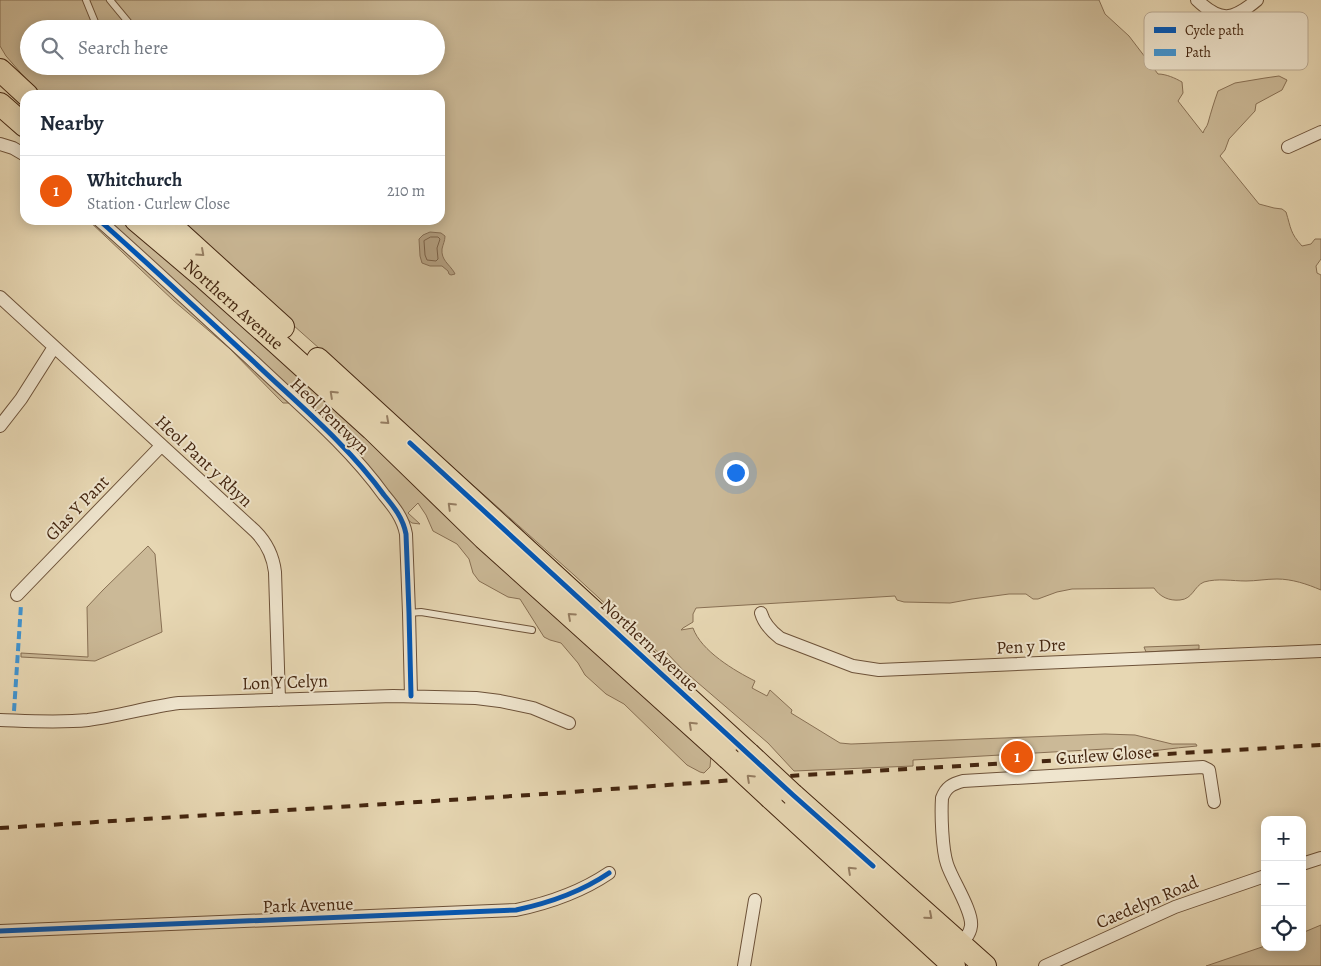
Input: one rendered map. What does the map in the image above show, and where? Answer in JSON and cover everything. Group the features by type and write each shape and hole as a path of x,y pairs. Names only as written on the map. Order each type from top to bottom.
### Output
{"highway":[{"path":"0,70 22,90"},
{"path":"0,104 20,122"},
{"path":"0,121 20,135"},
{"name":"Northern Avenue","path":"142,225 276,342 372,430 490,544 738,756"},
{"name":"Northern Avenue","path":"170,225 440,470 782,797 822,843 954,957 985,966"}],"street":[{"path":"1197,0 1210,12"},
{"path":"1241,12 1257,0"},
{"path":"1288,147 1321,132"},
{"path":"0,144 20,152"},
{"name":"Heol Pentwyn","path":"105,225 300,405 363,467 399,515 404,527 411,696"},
{"name":"Heol Pant y Rhyn","path":"0,298 255,531 268,546 275,572 279,700"},
{"path":"0,426 21,399 54,346"},
{"name":"Glas Y Pant","path":"17,595 161,446"},
{"name":"Pen y Dre","path":"761,613 772,633 780,638 853,666 879,670 1321,651"},
{"name":"Lon Y Celyn","path":"0,720 73,721 109,717 179,703 411,696 476,698 516,704 533,708 569,723"},
{"name":"Curlew Close","path":"954,957 969,933 971,922 969,913 944,855 942,798 944,791 949,786 962,781 1203,767 1210,770 1214,802"},
{"path":"1306,863 1321,858"},
{"name":"Park Avenue","path":"0,931 516,910 551,902 575,892 609,873"},
{"name":"Caedelyn Road","path":"1045,966 1175,907 1261,877"},
{"path":"744,966 755,900"}],"lane":[{"path":"86,0 93,20"},
{"path":"110,0 127,20"},
{"path":"409,613 421,612 532,630"}],"shaded area":[{"path":"0,0 1099,0 1105,14 1129,36 1144,56 1144,70 1155,70 1158,74 1170,76 1182,82 1183,93 1178,101 1203,133 1208,124 1218,91 1235,83 1265,78 1279,76 1287,80 1282,90 1256,104 1255,111 1229,139 1225,150 1220,156 1259,204 1282,209 1286,212 1293,234 1302,246 1311,244 1315,239 1321,239 1321,259 1316,266 1317,273 1321,275 1321,590 1299,582 1283,579 1220,580 1204,582 1191,595 1180,600 1165,598 1154,588 1072,589 1038,599 1033,599 1026,594 1009,594 950,603 904,602 897,600 895,596 696,608 693,614 693,622 681,630 693,628 703,645 719,659 755,681 752,688 767,696 770,690 792,710 791,713 840,743 1105,734 1135,735 1172,744 1196,744 1197,746 1124,754 1123,748 913,760 913,766 794,771 768,743 683,670 665,651 661,655 574,575 181,225 445,225 445,90 36,90 23,75 445,75 445,20 20,20 20,72 0,46"},
{"path":"93,225 131,225 171,257 711,756 710,767 704,773 687,765 624,704 606,694 585,675 578,663 561,643 544,637 520,599 508,597 479,581 473,573 469,559 457,544 433,531 418,503 408,513 420,524 412,523 408,520 341,433 333,434 289,403 283,403 229,348 174,301"},
{"path":"148,546 155,554 162,632 95,661 21,657 21,653 88,657 87,607"},
{"path":"1199,645 1199,649 1146,652 1144,647"},
{"path":"1321,925 1321,966 1206,966 1261,947 1261,951 1306,951 1306,931"}],"water":[{"path":"430,232 441,233 445,236 442,253 455,274 449,274 442,266 430,266 422,263 419,239"}],"railway":[{"path":"0,828 530,795 804,775 1321,745"}],"marked path":[{"path":"14,711 21,605"}],"cycle path":[{"path":"104,225 339,442 398,513 406,534 411,696"},
{"path":"410,443 793,795 873,866"},
{"path":"0,931 516,910 564,896 587,886 609,873"}],"place":[{"name":"Whitchurch","path":"1017,757"}]}
